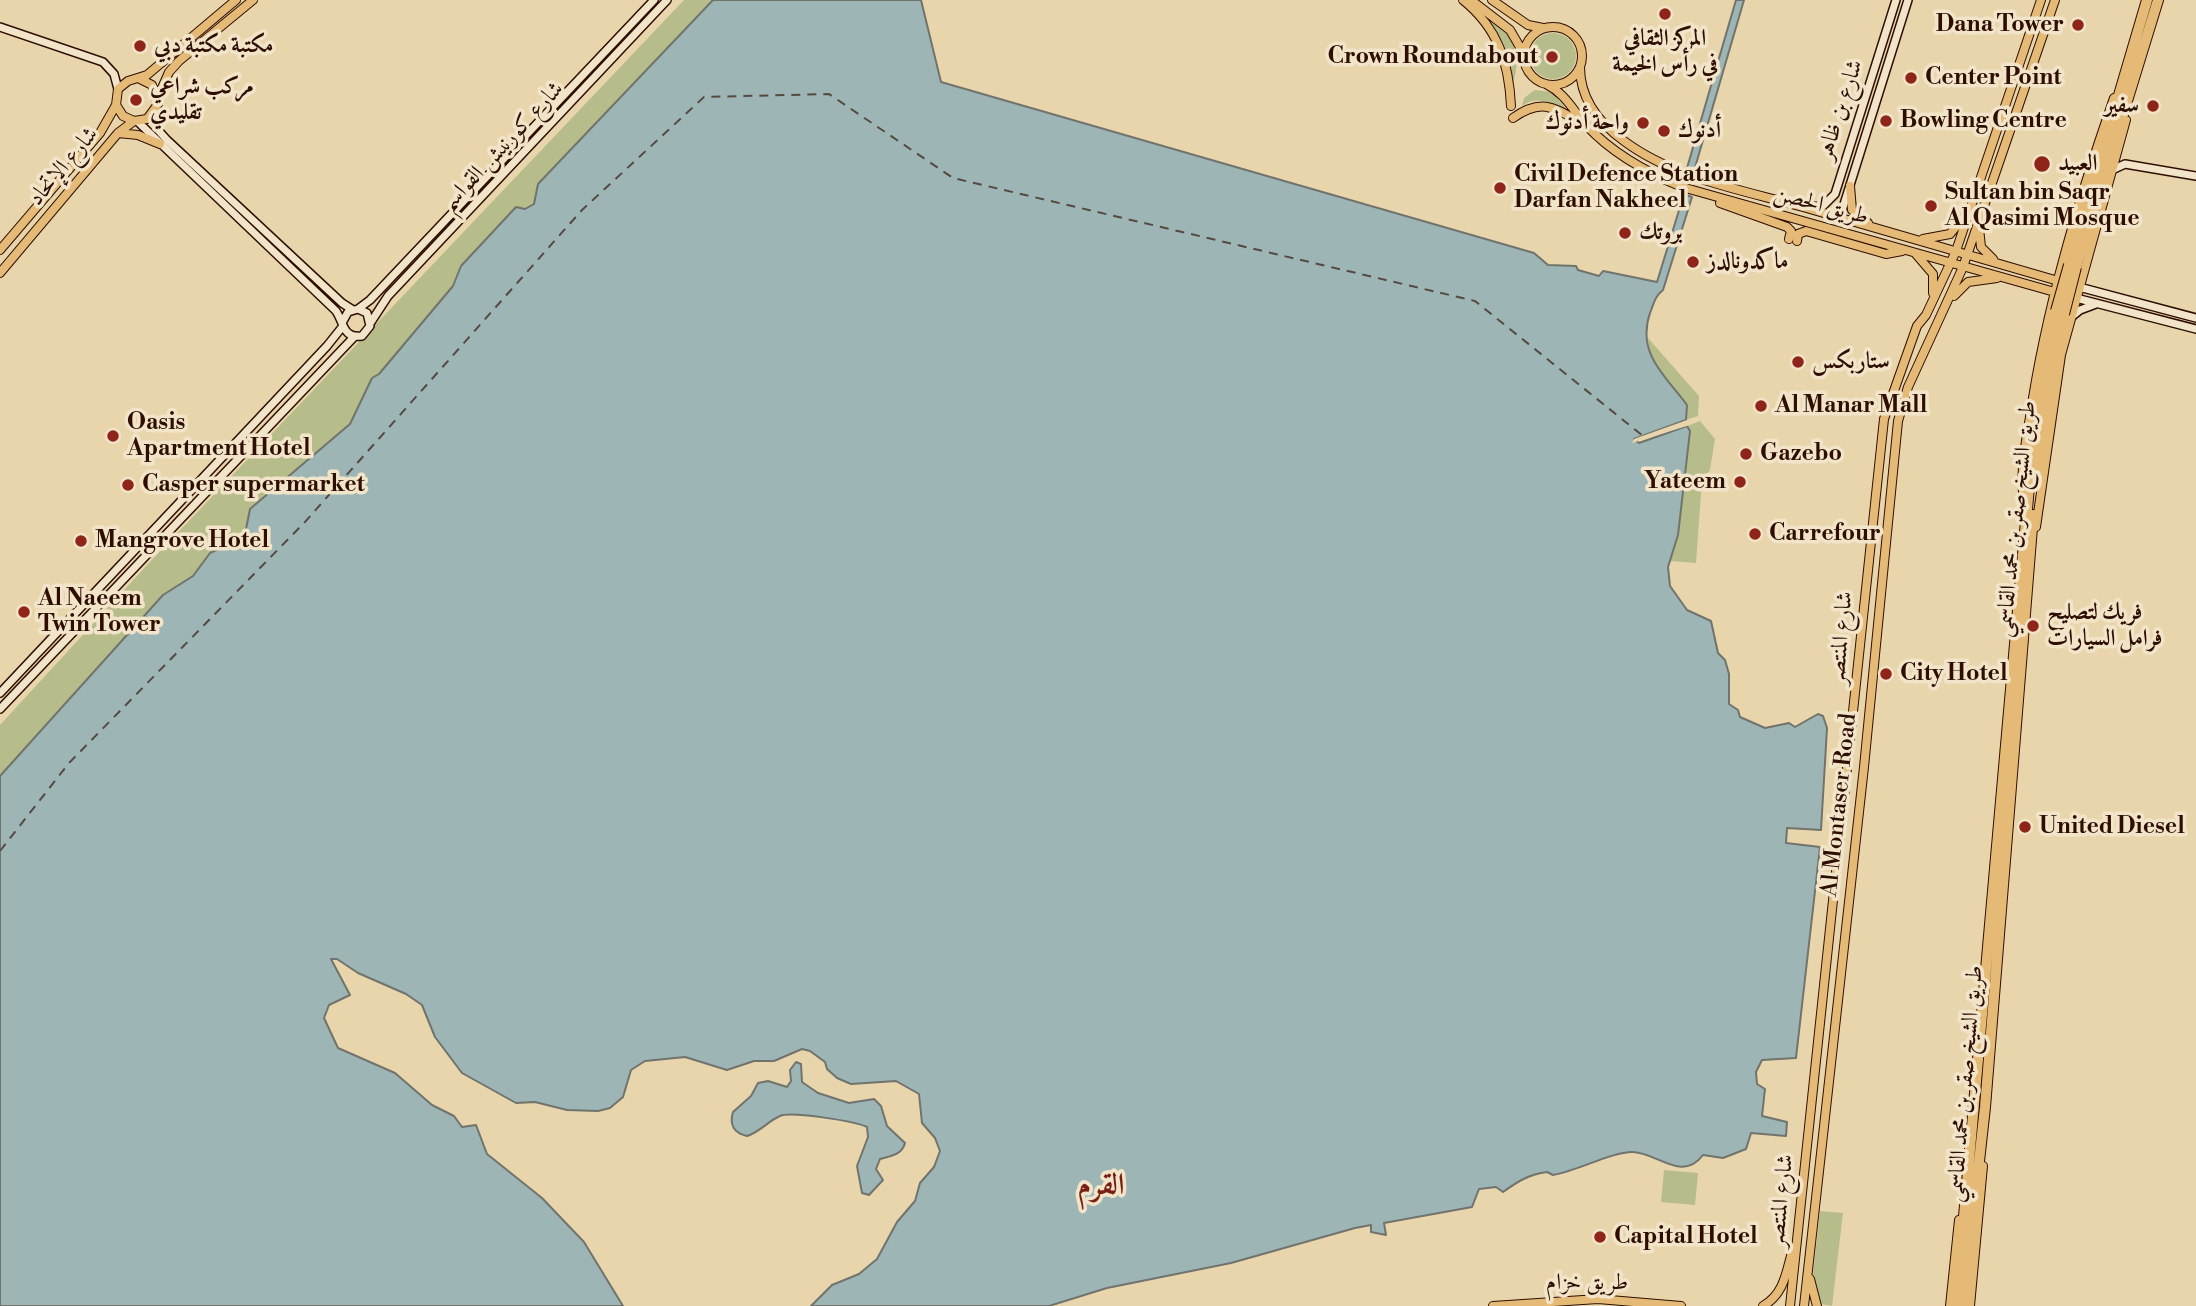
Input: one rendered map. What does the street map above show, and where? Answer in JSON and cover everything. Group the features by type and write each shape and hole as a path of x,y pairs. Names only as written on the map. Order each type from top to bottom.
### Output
{"highway":[{"name":"طريق الشيخ صقر بن محمد القاسمي","path":"1963,1306 2027,513 2041,386 2123,78 2147,0"},
{"name":"طريق الشيخ صقر بن محمد القاسمي","path":"2073,266 2158,0"},
{"name":"طريق الشيخ صقر بن محمد القاسمي","path":"1956,1306 1980,1105 2042,433 2060,314"}],"main road":[{"path":"118,89 128,81 140,79 236,0"},
{"path":"1,710 354,337 366,333 371,322 366,313 342,303 158,130 158,97 169,72 253,0"},
{"name":"شارع كورنيش القواسم","path":"355,309 370,300 654,0"},
{"name":"شارع كورنيش القواسم","path":"371,322 396,288 667,0"},
{"path":"1463,0 1486,21 1503,52 1511,106"},
{"path":"1471,0 1510,30 1524,55 1530,74 1546,84 1569,81 1580,67 1582,58 1577,40 1562,28 1528,25 1492,0"},
{"name":"شارع بن ظاهر","path":"1801,206 1822,207 1835,194 1896,0"},
{"name":"شارع بن ظاهر","path":"1839,217 1908,0"},
{"name":"شارع المنتصر","path":"1790,1306 1884,419 1917,326 1926,315 1956,251 2041,0"},
{"name":"Al Montaser Road","path":"1809,1265 1864,767 1894,447 1908,387 1963,267 2055,0"},
{"path":"0,27 103,62 114,74 118,89 116,105 122,116 135,121 336,311 354,337"},
{"path":"1524,55 1531,38 1546,28"},
{"name":"طريق الحصن","path":"1580,67 1587,103 1623,141 1687,173 2079,287"},
{"path":"1873,76 1869,100 1873,102 1878,97"},
{"path":"140,79 152,85 158,97"},
{"path":"2060,314 2055,292 2058,281 2073,266 2112,170 2134,82"},
{"name":"طريق الحصن","path":"1546,84 1562,93 1586,126 1643,169 1709,195 2076,298"},
{"name":"شارع الإتحاد","path":"0,250 80,151 100,133 116,105"},
{"path":"1513,118 1539,105 1549,106 1586,126"},
{"path":"135,121 147,118 156,110"},
{"name":"شارع الإتحاد","path":"0,273 118,133 135,121"},
{"path":"118,133 138,135 160,144"},
{"path":"2117,155 2124,164"},
{"path":"2112,170 2124,164 2196,176"},
{"path":"1850,187 1852,210 1880,229"},
{"path":"1709,195 1731,208 1789,228 1793,240 1806,231 1886,254 1910,251 1927,264 1934,277 1934,290 1926,315"},
{"path":"1759,209 1778,210 1832,224 1839,217"},
{"path":"1910,238 1944,236 1956,228 1970,209"},
{"path":"1979,221 1981,247 1998,263"},
{"path":"2042,276 2073,266"},
{"path":"2060,314 2076,298 2079,287 2073,266"},
{"path":"2073,266 2100,292"},
{"path":"1940,320 1957,290 1968,282 2003,277"},
{"path":"2034,286 2060,314"},
{"path":"2079,287 2196,318"},
{"path":"2076,298 2196,329"},
{"path":"2060,314 2099,304"},
{"path":"0,693 327,346 355,309"},
{"path":"1884,419 1891,421 1893,425 1894,447"},
{"path":"1950,1306 1968,1138 1980,1105"},
{"path":"1970,1306 1981,1200 1980,1105"},
{"path":"1763,1306 1776,1296 1784,1283 1799,1226"},
{"path":"1809,1265 1812,1295 1817,1306"},
{"name":"شارع المنتصر","path":"1804,1306 1809,1265"},
{"name":"طريق خزام","path":"1493,1306 1601,1303 1681,1306"}],"green space":[{"path":"684,0 713,0 538,184 534,204 525,209 516,207 461,266 453,286 379,374 372,378 350,424 281,485 271,489 248,520 246,529 233,542 210,553 193,576 163,595 0,776 0,725 148,564"},
{"path":"1481,11 1507,33 1516,50 1513,84 1504,45"},
{"path":"1553,33 1569,40 1576,56 1569,72 1553,79 1537,72 1530,56 1537,40"},
{"path":"1535,90 1552,92 1567,110 1539,101 1522,106 1524,98"},
{"path":"1648,338 1699,396 1698,416 1686,420 1687,405 1657,367 1649,349"},
{"path":"1700,421 1715,439 1710,470 1702,480 1696,563 1670,561 1678,535 1690,431 1687,426"},
{"path":"1664,1170 1698,1173 1695,1205 1661,1202"},
{"path":"1820,1211 1843,1213 1832,1306 1821,1304 1814,1295 1812,1284"}],"water":[{"path":"713,0 921,0 941,82 1534,253 1548,265 1576,266 1578,270 1599,276 1603,271 1657,282 1684,194 1692,197 1663,290 1655,300 1647,328 1647,341 1655,363 1687,405 1686,420 1634,439 1639,443 1687,426 1690,431 1678,535 1668,567 1670,586 1687,610 1711,621 1718,653 1725,660 1729,674 1729,704 1738,710 1740,717 1765,728 1789,723 1795,727 1818,714 1823,716 1827,728 1821,830 1787,828 1786,843 1820,847 1796,1058 1762,1060 1756,1072 1757,1084 1765,1089 1762,1116 1787,1122 1786,1136 1751,1133 1746,1149 1723,1158 1703,1155 1687,1166 1669,1164 1641,1153 1624,1153 1562,1173 1534,1175 1503,1192 1496,1187 1479,1189 1472,1207 1384,1223 1386,1235 1371,1232 1371,1225 1355,1228 1231,1263 1107,1288 1049,1306 811,1306 832,1285 859,1274 877,1259 897,1222 915,1201 920,1183 934,1167 940,1151 935,1138 922,1123 919,1094 896,1081 851,1084 837,1078 827,1069 825,1062 810,1051 802,1049 774,1061 754,1061 727,1070 685,1057 645,1061 631,1070 623,1097 610,1108 598,1111 567,1110 535,1102 516,1103 462,1073 435,1037 422,1005 406,994 358,973 337,959 331,959 350,995 329,1005 324,1018 338,1048 395,1073 432,1105 454,1116 462,1127 476,1125 487,1154 542,1198 584,1242 623,1306 0,1306 0,776 163,595 193,576 210,553 233,542 246,529 250,509 350,424 372,378 379,374 453,286 461,266 516,207 525,209 534,204 538,184"},
{"path":"1736,0 1744,0 1694,171 1687,168"},
{"path":"796,1062 801,1064 802,1082 818,1093 849,1103 874,1099 881,1106 887,1126 905,1143 898,1153 880,1159 876,1169 883,1180 869,1195 862,1193 857,1166 868,1137 867,1127 823,1117 786,1115 747,1136 734,1128 733,1112 751,1096 758,1083 768,1081 787,1087 791,1081 790,1070"}],"pier":[{"path":"1690,419 1690,425 1632,443 1634,439"}],"ferry route":[{"path":"0,851 69,763 304,523 582,210 704,97 829,94 953,178 1475,301 1643,436"}],"place":[{"name":"المركز الثقافي في رأس الخيمة","path":"1665,14"},
{"name":"Dana Tower","path":"2078,25"},
{"name":"مكتبة مكتبة دبي","path":"140,46"},
{"name":"Crown Roundabout","path":"1552,57"},
{"name":"Center Point","path":"1911,78"},
{"name":"مركب شراعي تقليدي","path":"136,100"},
{"name":"سفير","path":"2153,106"},
{"name":"Bowling Centre","path":"1886,121"},
{"name":"واحة أدنوك","path":"1643,123"},
{"name":"أدنوك","path":"1664,131"},
{"name":"العبيد","path":"2042,164"},
{"name":"Civil Defence Station Darfan Nakheel","path":"1500,188"},
{"name":"Sultan bin Saqr Al Qasimi Mosque","path":"1931,206"},
{"name":"بروتك","path":"1625,233"},
{"name":"ماكدونالدز","path":"1693,262"},
{"name":"ستاربكس","path":"1798,362"},
{"name":"Al Manar Mall","path":"1761,406"},
{"name":"Oasis Apartment Hotel","path":"113,436"},
{"name":"Gazebo","path":"1746,454"},
{"name":"Yateem","path":"1740,482"},
{"name":"Casper supermarket","path":"128,485"},
{"name":"Carrefour","path":"1755,534"},
{"name":"Mangrove Hotel","path":"81,541"},
{"name":"Al Naeem Twin Tower","path":"24,612"},
{"name":"فريك لتصليح فرامل السيارات","path":"2033,626"},
{"name":"City Hotel","path":"1886,674"},
{"name":"United Diesel","path":"2025,827"},
{"name":"Capital Hotel","path":"1600,1237"}],"district":[{"name":"القرم","path":"1101,1187"}]}
